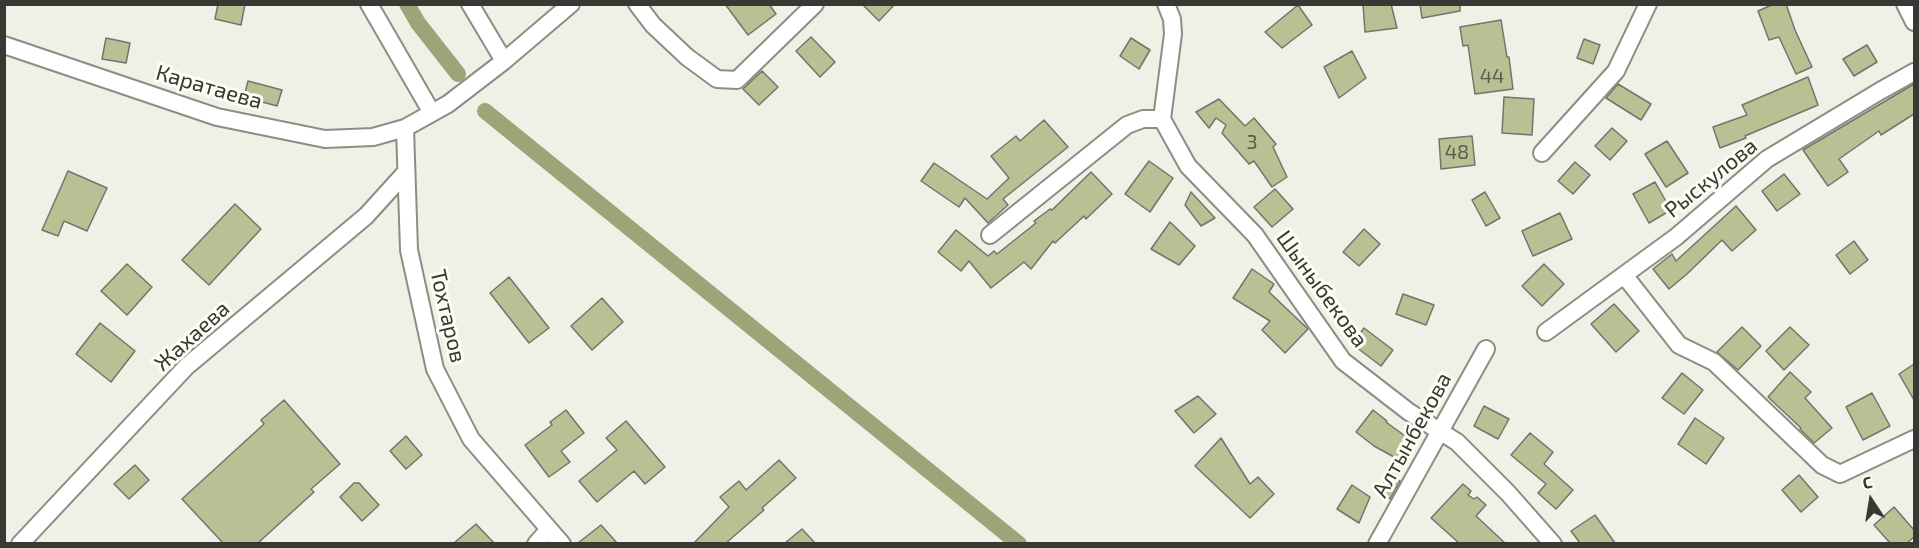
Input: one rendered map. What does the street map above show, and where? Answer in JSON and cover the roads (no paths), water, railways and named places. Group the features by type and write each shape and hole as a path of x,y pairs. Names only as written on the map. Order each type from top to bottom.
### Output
{"street":[{"path":"369,4 432,113"},
{"path":"470,4 501,63"},
{"path":"405,128 448,104 571,4"},
{"path":"637,4 653,25 687,57 717,79 737,80 815,4"},
{"path":"990,235 1127,125 1143,118 1162,119 1173,34 1172,20 1166,4"},
{"path":"1542,153 1616,71 1648,4"},
{"path":"1905,4 1914,22"},
{"name":"Каратаева","path":"4,45 228,120 325,139 373,137 405,128"},
{"name":"Рыскулова","path":"1546,332 1676,237 1767,159 1914,72"},
{"name":"Шыныбекова","path":"1162,119 1188,166 1255,235 1343,361 1410,412 1457,442 1500,484 1553,543"},
{"name":"Тохтаров","path":"405,128 405,173 410,250 435,369 471,439 562,543"},
{"name":"Жахаева","path":"20,543 187,366 366,216 405,173"},
{"path":"1624,275 1679,345 1714,362 1822,465 1840,474 1914,439"},
{"name":"Алтынбекова","path":"1377,543 1486,349"},
{"path":"536,543 549,529"}],"waterway":[{"path":"407,4 418,23 458,74"},
{"path":"485,111 1019,544"}]}
